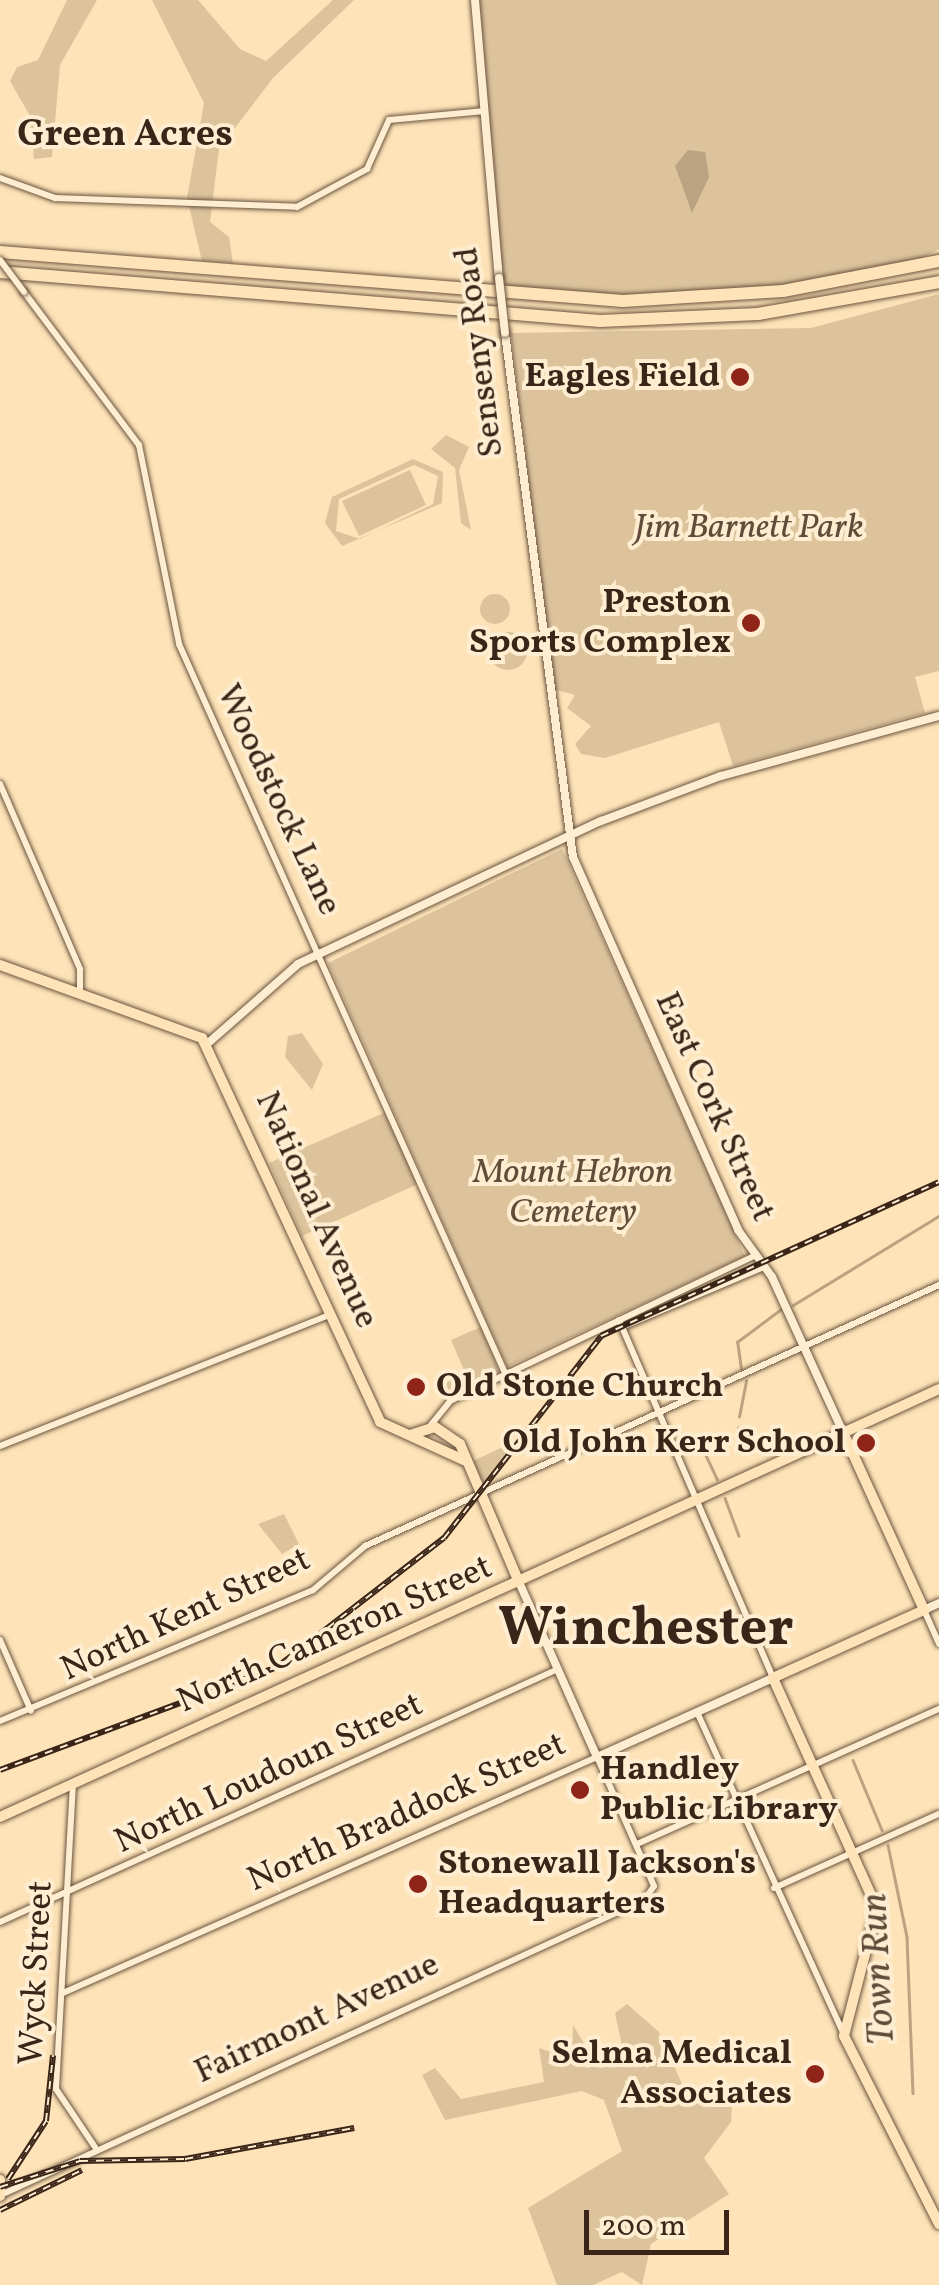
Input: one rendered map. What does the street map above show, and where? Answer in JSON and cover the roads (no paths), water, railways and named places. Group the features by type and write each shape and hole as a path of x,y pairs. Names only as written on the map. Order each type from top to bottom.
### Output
{"highway":[{"path":"0,252 616,301 783,292 939,261"},
{"path":"0,272 600,321 758,314 939,282"}],"main road":[{"name":"Senseny Road","path":"475,0 499,278 549,697"},
{"name":"East Cork Street","path":"549,697 568,837 754,1256 766,1267 924,1610"},
{"path":"207,1044 264,988 320,953 568,837 695,784 939,716"},
{"path":"0,965 79,992"},
{"name":"National Avenue","path":"79,992 190,1029 207,1044 380,1422 408,1436 433,1432"},
{"name":"North Cameron Street","path":"0,1818 939,1389"},
{"path":"433,1432 438,1445 466,1461"},
{"path":"433,1432 466,1461 597,1757"},
{"path":"939,1604 773,1678 878,1913 855,2008 844,2036 939,2224"},
{"name":"North Braddock Street","path":"597,1757 773,1678"},
{"path":"855,2008 860,2066"},
{"path":"0,2180 3,2195"}],"street":[{"path":"0,178 56,198 297,208 368,169 388,120 484,110"},
{"name":"Woodstock Lane","path":"0,260 139,445 176,638 506,1375"},
{"path":"0,784 80,968 79,992"},
{"path":"620,1324 754,1256"},
{"path":"433,1432 438,1413 506,1375 620,1324 766,1267"},
{"name":"North Kent Street","path":"0,1721 313,1590 365,1546 939,1285"},
{"path":"0,1446 332,1314"},
{"path":"620,1324 692,1501 773,1678"},
{"path":"924,1610 939,1644"},
{"path":"0,1640 31,1711"},
{"name":"North Loudoun Street","path":"0,1922 558,1669"},
{"path":"597,1757 636,1844 939,1708"},
{"path":"696,1712 844,2036"},
{"name":"North Braddock Street","path":"62,1993 597,1757"},
{"name":"Wyck Street","path":"74,1784 56,2089 97,2150"},
{"path":"774,1888 939,1814"},
{"name":"Fairmont Avenue","path":"3,2195 654,1890 636,1844"}],"waterway":[{"name":"Town Run","path":"793,1305 939,1216"},
{"name":"Town Run","path":"741,1369 737,1342 780,1310"},
{"name":"Town Run","path":"739,1417 746,1381"},
{"name":"Town Run","path":"705,1453 717,1479"},
{"name":"Town Run","path":"725,1498 739,1536"},
{"name":"Town Run","path":"853,1760 882,1830"},
{"name":"Town Run","path":"888,1845 907,1937 913,2093"}],"railway":[{"path":"0,1770 277,1667 444,1538 601,1336 939,1182"},
{"path":"8,2179 46,2121 53,2055"},
{"path":"0,2187 80,2161 185,2159 354,2128"},
{"path":"0,2210 82,2170"}],"place":[{"name":"Eagles Field","path":"740,377"},
{"name":"Preston Sports Complex","path":"751,623"},
{"name":"Old Stone Church","path":"416,1387"},
{"name":"Old John Kerr School","path":"866,1443"},
{"name":"Handley Public Library","path":"580,1790"},
{"name":"Stonewall Jackson's Headquarters","path":"418,1884"},
{"name":"Selma Medical Associates","path":"815,2074"}],"district":[{"name":"Green Acres","path":"125,136"},
{"name":"Winchester","path":"646,1631"}],"park label":[{"name":"Jim Barnett Park","path":"749,528"},
{"name":"Mount Hebron Cemetery","path":"573,1193"}]}
